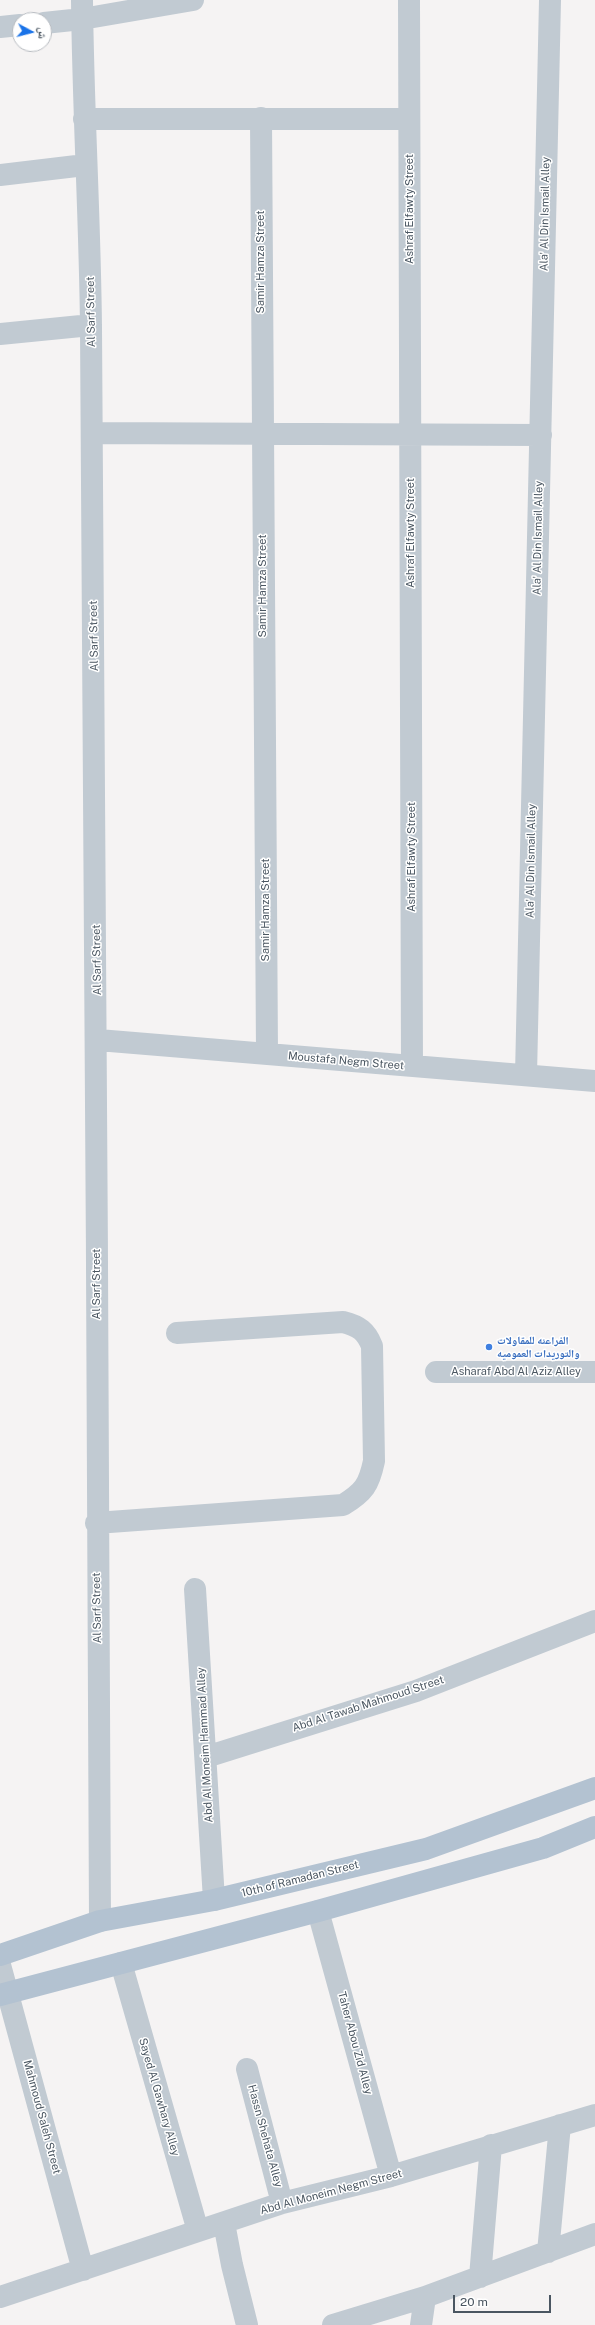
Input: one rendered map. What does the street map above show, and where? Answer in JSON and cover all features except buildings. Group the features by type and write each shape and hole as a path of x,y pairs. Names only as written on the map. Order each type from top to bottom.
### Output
{"main road":[{"name":"10th of Ramadan Street","path":"0,1955 100,1921 214,1900 426,1849 595,1788"},
{"path":"4,1994 318,1911 543,1848 595,1827"}],"street":[{"path":"52,20 82,10 193,0"},
{"name":"Ashraf Elfawty Street","path":"409,0 412,1066"},
{"name":"Ala' Al Din Ismail Alley","path":"526,1075 550,0"},
{"name":"Al Sarf Street","path":"82,10 85,165 92,325 98,1040 96,1523 100,1921"},
{"path":"0,26 12,25"},
{"name":"Samir Hamza Street","path":"261,118 267,1054"},
{"path":"84,119 409,119"},
{"path":"0,175 85,165"},
{"path":"0,334 92,325"},
{"path":"92,433 410,436 541,435"},
{"name":"Moustafa Negm Street","path":"98,1040 595,1081"},
{"path":"96,1523 343,1505 359,1495 370,1480 374,1461 372,1346 368,1334 358,1325 343,1322 177,1333"},
{"name":"Asharaf Abd Al Aziz Alley","path":"436,1372 595,1372"},
{"name":"Abd Al Moneim Hammad Alley","path":"196,1589 214,1900"},
{"name":"Abd Al Tawab Mahmoud Street","path":"206,1757 416,1691 595,1620"},
{"name":"Taher Abou Zid Alley","path":"318,1911 391,2176"},
{"name":"Sayed Al Gawhary Alley","path":"121,1963 198,2232"},
{"name":"Mahmoud Saleh Street","path":"0,1965 4,1994 83,2270"},
{"name":"Hassn Shehata Alley","path":"247,2069 282,2203"},
{"name":"Abd Al Moneim Negm Street","path":"0,2297 282,2203 391,2176 595,2115"},
{"path":"548,2252 560,2125"},
{"path":"480,2277 491,2145"},
{"path":"224,2223 232,2265 248,2325"},
{"path":"336,2325 425,2297 595,2234"},
{"path":"421,2325 425,2297"}],"place":[{"name":"الفراعنه للمقاولات والتوريدات العموميه","path":"489,1347"}]}
